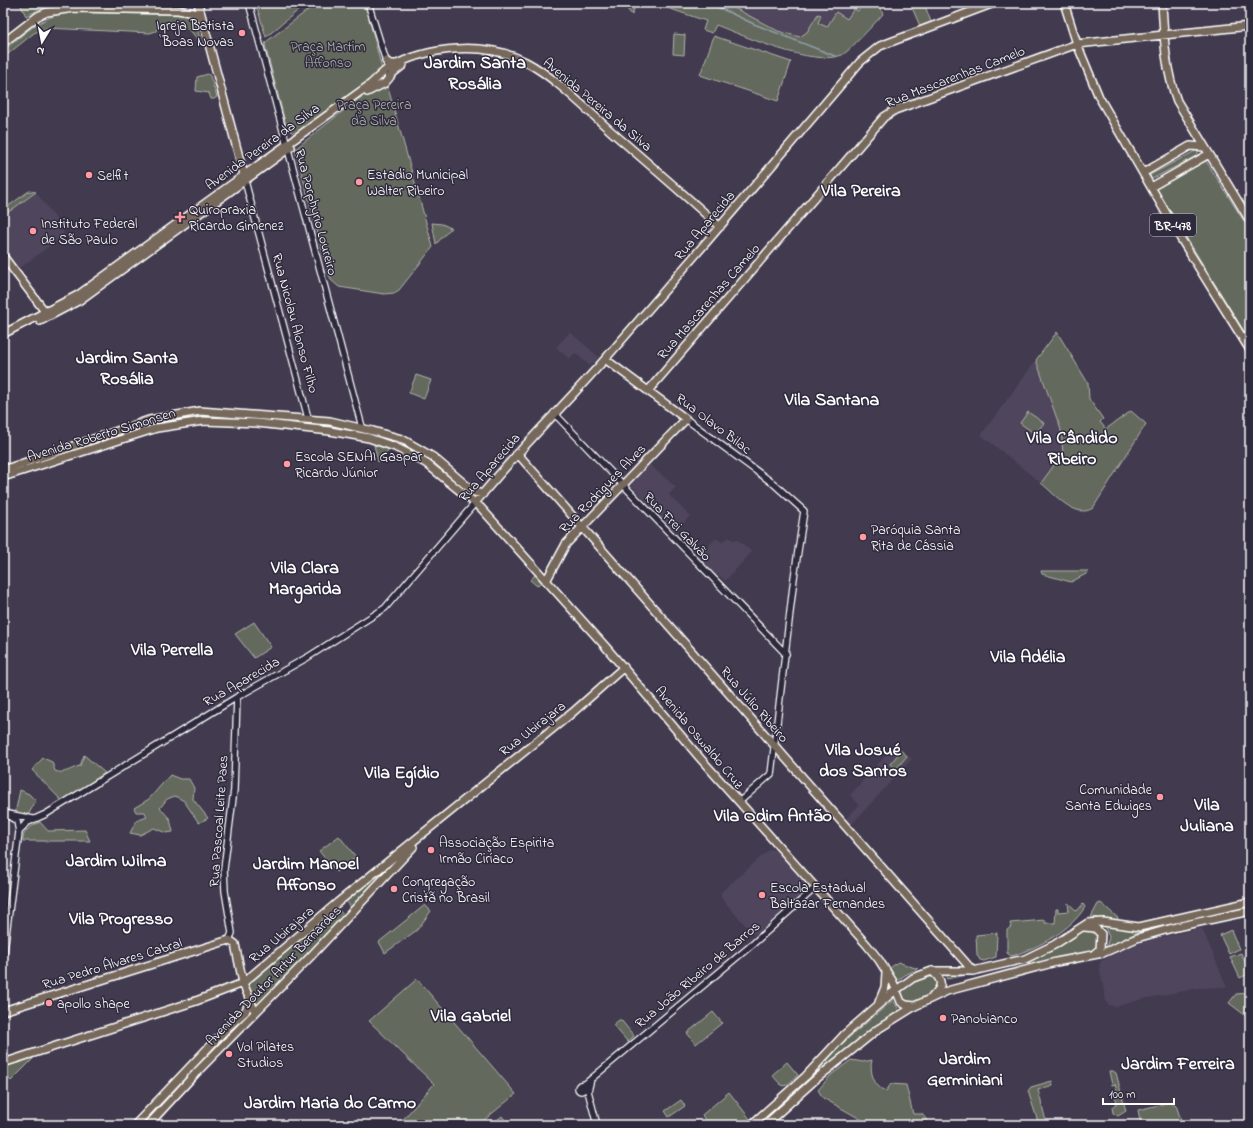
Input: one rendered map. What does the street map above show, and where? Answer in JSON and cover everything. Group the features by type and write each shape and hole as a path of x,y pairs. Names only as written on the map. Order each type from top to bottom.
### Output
{"main road":[{"name":"Rua Nicolau Alonso Filho","path":"198,3 214,70 244,178"},
{"name":"Rua Aparecida","path":"475,503 517,453 605,359 720,227 860,62 880,46 994,3"},
{"name":"BR-478","path":"1064,3 1077,44 1099,97 1151,187 1250,350"},
{"path":"1162,3 1169,77 1177,101 1250,221"},
{"path":"3,43 38,16 55,10 74,8 178,10 194,13 202,19"},
{"name":"Rua Mascarenhas Camelo","path":"648,391 884,117 895,110 1077,44 1250,26"},
{"name":"Avenida Pereira da Silva","path":"244,178 252,169 287,147 368,86 387,65 398,64 453,48 471,48 507,53 527,62 569,94 720,227"},
{"name":"Avenida Pereira da Silva","path":"3,339 50,314 78,295 356,98 389,79 392,73 415,58"},
{"path":"1143,173 1190,146 1204,147"},
{"path":"1193,146 1200,149 1202,152 1199,160"},
{"path":"1151,187 1209,154"},
{"path":"241,165 252,169"},
{"path":"3,256 50,314"},
{"name":"Avenida Pereira da Silva","path":"3,334 50,314"},
{"name":"Rua Olavo Bilac","path":"605,359 686,419"},
{"name":"Avenida Roberto Simonsen","path":"3,470 149,420 200,412 308,418 348,423 362,427 402,439 446,467 474,492 483,494"},
{"name":"Rua Rodrigues Alves","path":"546,581 566,544 686,419"},
{"name":"Avenida Roberto Simonsen","path":"3,477 157,428 203,421 257,423 330,431 360,436 395,447 427,464 475,503"},
{"name":"Rua Júlio Ribeiro","path":"517,453 973,971"},
{"path":"3,477 15,470 18,464"},
{"name":"Avenida Oswaldo Cruz","path":"475,503 624,667 738,802 867,945 886,972 901,1002 906,1005 915,1006"},
{"name":"Rua Ubirajara","path":"3,1062 196,1001 243,983 432,826 572,714 624,667"},
{"name":"Avenida Doutor Artur Bernardes","path":"148,1125 255,1012 310,957 432,826"},
{"path":"751,1125 806,1076 845,1034 896,990 913,978 932,971 973,971 1025,960 1037,955 1088,923 1103,922 1139,927 1250,902"},
{"path":"765,1125 816,1079 878,1029 915,1006 947,991 972,983 1056,962 1090,956 1114,949 1137,938 1176,927 1250,911"},
{"path":"1071,933 1087,926 1095,928 1100,932 1102,938 1100,949 1090,956"},
{"name":"Rua Pascoal Leite Paes","path":"229,940 234,944 243,983 255,1012"},
{"name":"Rua Pedro Álvares Cabral","path":"3,1011 229,940"},
{"path":"930,999 938,991 942,982 940,978 932,971"},
{"path":"876,1007 885,987 886,972"},
{"name":"Avenida Doutor Artur Bernardes","path":"135,1125 245,1012 250,1001"}],"street":[{"name":"Rua Porphyrio Loureiro","path":"249,3 362,427"},
{"path":"368,3 387,65 389,79"},
{"name":"Rua Nicolau Alonso Filho","path":"244,178 308,418"},
{"name":"Rua Frei Galvão","path":"554,413 786,654"},
{"name":"Rua Olavo Bilac","path":"686,419 774,484 804,511 794,578 786,654"},
{"name":"Rua Aparecida","path":"19,832 26,823 46,814 237,697 308,657 385,608 475,503"},
{"path":"738,802 771,774 786,654"},
{"name":"Rua Pascoal Leite Paes","path":"229,940 232,934 224,890 224,869 234,790 237,697"},
{"path":"5,814 35,819"},
{"path":"3,959 19,832 17,821 5,814"},
{"name":"Rua João Ribeiro de Barros","path":"590,1101 580,1088 748,948 816,887"},
{"name":"Rua João Ribeiro de Barros","path":"592,1077 588,1085 590,1101 597,1125"}],"shaded area":[{"path":"702,3 879,3 868,30 847,54 804,50"},
{"name":"Instituto Federal de São Paulo","path":"36,192 62,227 64,235 23,266 19,267 3,248 3,216"},
{"path":"570,332 599,357 590,366 575,353 569,359 556,347"},
{"path":"1036,360 1061,430 1063,453 1041,483 981,435"},
{"path":"649,464 676,487 669,495 690,516 675,532 631,485 631,483"},
{"path":"729,537 733,540 737,539 752,552 725,581 718,574 715,576 698,557 716,538 722,542"},
{"path":"896,744 912,759 850,826 845,820 859,805 850,795"},
{"name":"Escola Estadual Baltazar Fernandes","path":"770,849 776,850 808,887 808,890 758,934 753,934 721,898 721,892"},
{"path":"1202,928 1227,987 1199,988 1143,999 1115,1007 1106,1002 1099,965 1101,961 1127,947 1147,940"}],"green space":[{"path":"47,3 48,5 26,16 20,4"},
{"path":"307,3 266,37 256,4"},
{"name":"Praça Martim Affonso","path":"317,3 365,3 382,69 379,75 295,134 287,129 265,45 266,42"},
{"path":"622,3 636,3 632,15"},
{"path":"653,3 725,3 778,31 800,37 807,32 818,14 821,15 818,23 827,27 836,12 847,19 854,9 858,11 863,3 877,3 883,14 842,55 829,58 797,54 779,49 716,25 712,33 703,30 706,21"},
{"path":"910,3 924,3 931,22 920,26"},
{"path":"68,12 186,15 195,19 200,39 198,40 189,29 158,26 156,31 150,33 46,28 34,33 3,58 3,51 33,27 58,14"},
{"path":"674,34 685,35 684,55 673,54"},
{"path":"714,36 791,62 778,101 700,75"},
{"path":"208,74 217,97 214,99 211,99 209,93 196,91 197,77"},
{"name":"Estadio Municipal Walter Ribeiro","path":"382,85 388,88 433,247 399,290 394,293 384,294 339,287 332,281 329,275 295,149 357,100"},
{"path":"1197,150 1198,154 1196,156 1150,180 1150,175"},
{"path":"1206,161 1250,231 1250,341 1156,188"},
{"path":"29,191 36,192 3,216 3,210"},
{"path":"432,223 442,224 451,228 436,244"},
{"path":"1057,332 1088,383 1089,399 1103,419 1100,422 1106,429 1131,411 1146,424 1093,508 1086,511 1079,511 1065,504 1041,483 1063,453 1061,430 1036,360"},
{"path":"416,375 431,380 424,399 409,393"},
{"path":"1028,412 1044,423 1035,434 1020,423"},
{"path":"374,445 389,449 378,462"},
{"path":"1041,571 1087,571 1088,573 1071,582 1042,574"},
{"path":"536,574 542,581 537,586 530,580"},
{"path":"254,622 271,647 254,658 235,634"},
{"path":"901,751 907,756 896,769 890,764"},
{"path":"84,755 105,773 62,801 32,770 43,758 52,762 55,771 64,772 80,766"},
{"path":"170,775 180,779 189,779 194,788 193,799 208,818 199,823 184,801 175,796 167,799 160,808 170,819 173,832 166,833 154,828 140,835 130,833 136,821 147,817 145,812 136,812 134,808 149,799"},
{"path":"20,790 29,794 36,801 28,815 15,814"},
{"path":"40,822 48,831 85,830 90,841 23,841 26,831"},
{"path":"339,836 356,857 336,872 319,851"},
{"path":"386,869 388,869 352,908 346,901"},
{"path":"1068,903 1077,911 1083,904 1085,907 1064,930 1035,947 1011,956 1007,953 1007,930 1011,927 1010,923 1045,920 1045,923 1055,923 1056,909 1058,909 1058,912 1069,911"},
{"path":"1101,903 1118,918 1118,920 1091,917 1098,904"},
{"path":"425,905 431,911 417,930 385,953 379,942"},
{"path":"337,908 344,916 256,1007 247,986"},
{"path":"1104,925 1140,929 1140,931 1106,948 1109,937"},
{"path":"1086,930 1096,932 1098,942 1095,950 1050,961 1025,963 947,979 944,971 999,965 1034,958 1050,952 1066,943 1081,931"},
{"path":"1231,930 1239,949 1229,954 1220,935"},
{"path":"997,933 996,957 984,961 980,960 977,955 976,935"},
{"path":"1241,953 1250,973 1240,978 1230,957"},
{"path":"898,962 918,969 905,975 897,981 890,968"},
{"path":"931,977 938,979 937,990 913,1002 903,1000 901,994 909,984"},
{"path":"417,979 516,1094 478,1125 403,1125 400,1123 434,1084 369,1021"},
{"path":"1250,993 1250,1019 1229,1003 1236,994"},
{"path":"893,1000 899,1010 861,1038 761,1125 805,1085 845,1041"},
{"path":"713,1012 722,1023 696,1044 687,1033"},
{"path":"621,1020 634,1036 628,1042 613,1025"},
{"path":"33,1057 33,1059 11,1081 3,1073 3,1065"},
{"path":"851,1060 863,1062 872,1060 871,1069 873,1078 878,1086 886,1091 891,1084 906,1085 913,1114 922,1114 931,1125 871,1125 823,1098 818,1090 831,1075"},
{"path":"787,1062 798,1075 787,1085 782,1086 772,1075"},
{"path":"1109,1071 1116,1073 1126,1111 1118,1116 1113,1113 1112,1107 1117,1103 1114,1091 1117,1090 1115,1084 1112,1085"},
{"path":"1052,1081 1053,1085 1038,1090 1047,1125 1039,1125 1028,1091 1031,1087"},
{"path":"729,1092 750,1119 743,1125 708,1125 702,1115"},
{"path":"681,1100 685,1106 669,1117 665,1111"},
{"path":"1171,1102 1176,1105 1181,1120 1163,1125 1141,1125 1138,1110"},
{"path":"502,1116 509,1125 491,1125"}],"waterway":[{"path":"709,3 754,24 835,56"}],"place":[{"name":"Igreja Batista Boas Novas","path":"242,33"},
{"name":"Selfit","path":"89,175"},
{"name":"Estadio Municipal Walter Ribeiro","path":"359,182"},
{"name":"Quiropraxia Ricardo Gimenez","path":"180,217"},
{"name":"Instituto Federal de São Paulo","path":"33,231"},
{"name":"Escola SENAI Gaspar Ricardo Júnior","path":"287,464"},
{"name":"Paróquia Santa Rita de Cássia","path":"863,537"},
{"name":"Comunidade Santa Edwiges","path":"1160,797"},
{"name":"Associação Espirita Irmão Ciríaco","path":"431,850"},
{"name":"Congregação Cristã no Brasil","path":"394,889"},
{"name":"Escola Estadual Baltazar Fernandes","path":"762,895"},
{"name":"apollo shape","path":"49,1003"},
{"name":"Panobianco","path":"943,1018"},
{"name":"Vol Pilates Studios","path":"229,1054"}],"district":[{"name":"Jardim Santa Rosália","path":"475,72"},
{"name":"Vila Pereira","path":"861,190"},
{"name":"Jardim Santa Rosália","path":"127,367"},
{"name":"Vila Santana","path":"832,399"},
{"name":"Vila Cândido Ribeiro","path":"1072,447"},
{"name":"Vila Clara Margarida","path":"305,577"},
{"name":"Vila Perrella","path":"172,649"},
{"name":"Vila Adélia","path":"1028,656"},
{"name":"Vila Josué dos Santos","path":"863,759"},
{"name":"Vila Egídio","path":"402,772"},
{"name":"Vila Juliana","path":"1207,814"},
{"name":"Vila Odim Antão","path":"773,815"},
{"name":"Jardim Wilma","path":"116,860"},
{"name":"Jardim Manoel Affonso","path":"306,873"},
{"name":"Vila Progresso","path":"121,918"},
{"name":"Vila Gabriel","path":"471,1015"},
{"name":"Jardim Ferreira","path":"1178,1063"},
{"name":"Jardim Germiniani","path":"965,1068"},
{"name":"Jardim Maria do Carmo","path":"330,1102"}],"park label":[{"name":"Praça Pereira da Silva","path":"374,112"}]}
